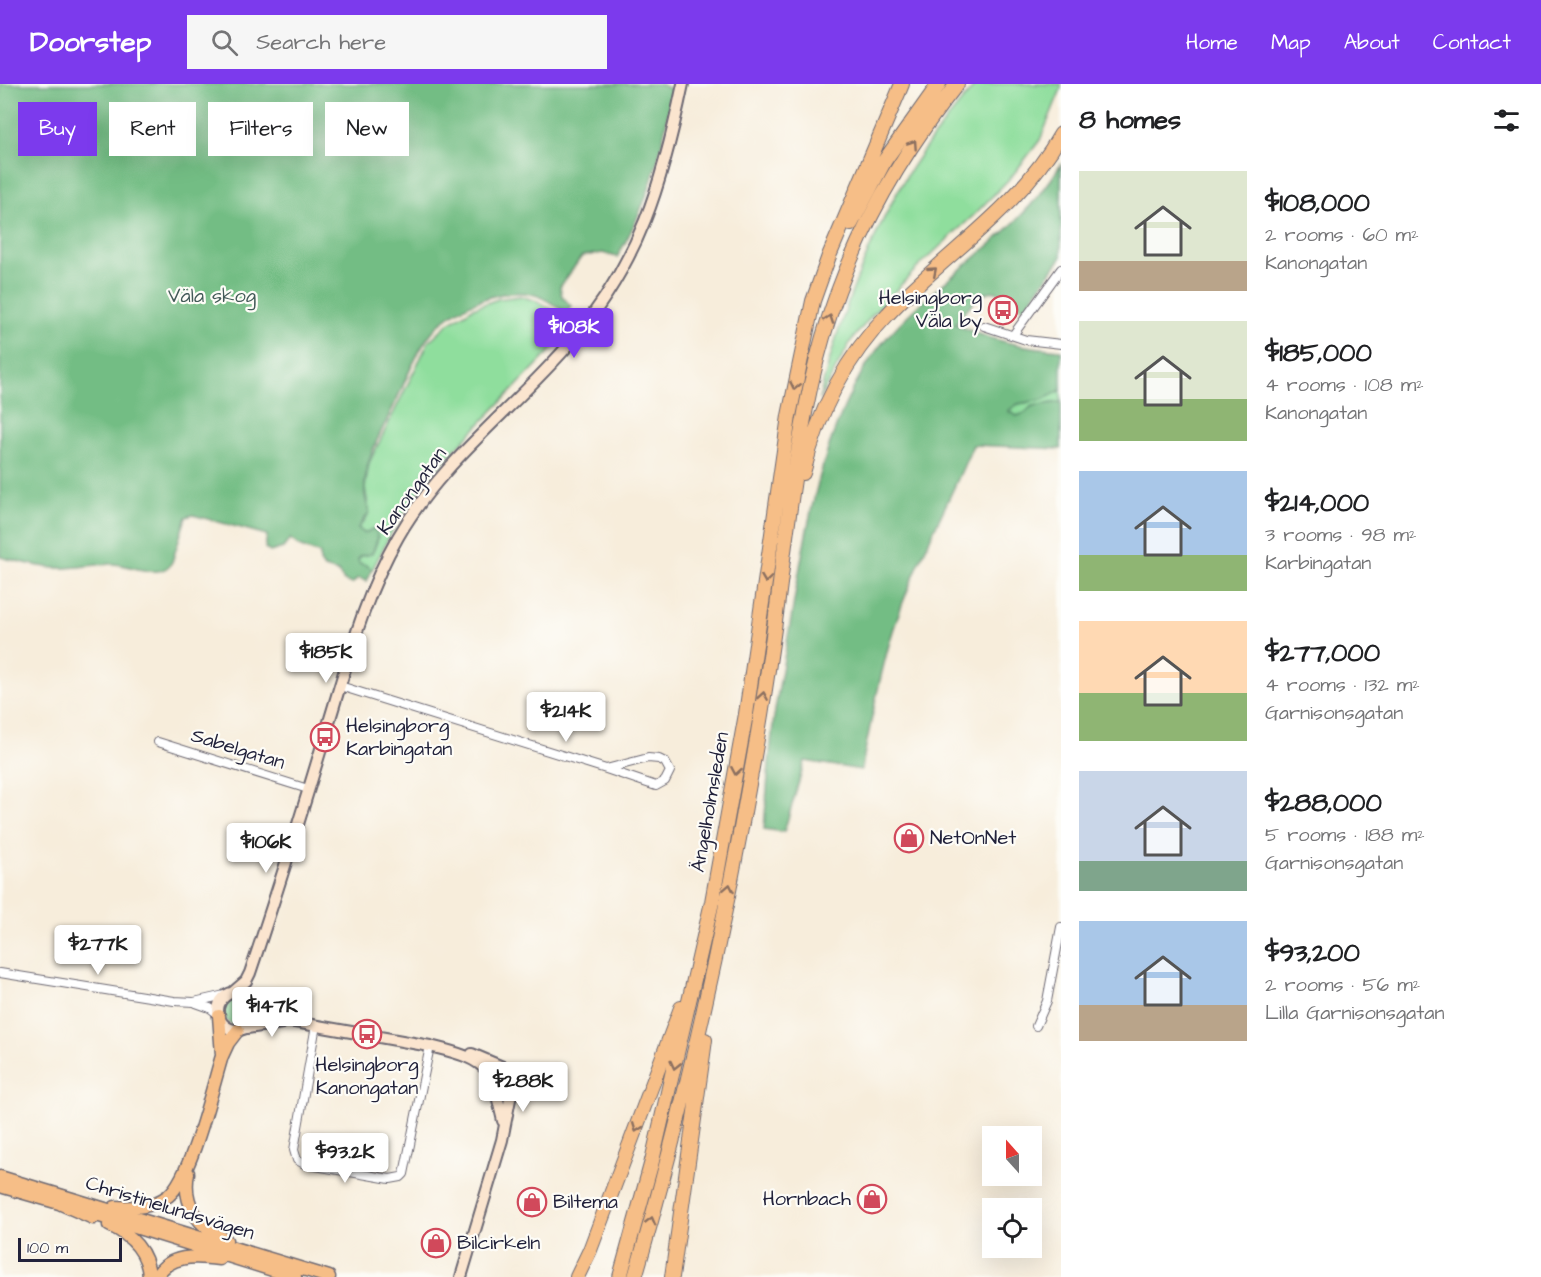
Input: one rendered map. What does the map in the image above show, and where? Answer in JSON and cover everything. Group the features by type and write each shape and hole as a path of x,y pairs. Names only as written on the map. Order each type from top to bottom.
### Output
{"highway":[{"path":"808,329 813,301 829,256 902,84"},
{"path":"808,329 837,254 872,183 900,137 939,84"},
{"path":"788,521 809,393 823,337 847,268 869,220 898,167 957,84"},
{"path":"788,521 825,408 854,355 875,327 898,303 1021,190 1061,134"},
{"name":"Ängelholmsleden","path":"620,1277 652,1161 712,902 744,725 789,416 808,329"},
{"name":"Ängelholmsleden","path":"635,1277 678,1119 721,928 757,737 788,521"},
{"path":"672,1277 699,1078 719,964 721,928"},
{"path":"577,1277 590,1250 700,955"}],"main road":[{"path":"218,1015 222,1056"},
{"path":"240,1030 228,1043 222,1056 190,1159 187,1195 196,1218 217,1236 274,1260"},
{"path":"35,1187 115,1207 140,1207 161,1201 174,1191 190,1159"},
{"name":"Christinelundsvägen","path":"0,1177 329,1277"},
{"name":"Christinelundsvägen","path":"0,1186 295,1277"},
{"path":"61,1204 114,1227 129,1237 143,1254 149,1277"},
{"path":"156,1277 170,1262 196,1257 223,1260 295,1277"}],"street":[{"name":"Kanongatan","path":"231,993 246,981 252,968 340,686 377,579 395,542 412,514 454,461 571,342 591,317 624,265 642,229 661,179 683,84"},
{"path":"1013,335 1061,269"},
{"path":"984,326 1033,342 1061,344"},
{"path":"340,686 656,786 665,781 670,771 665,762 651,758 606,769"},
{"name":"Sabelgatan","path":"158,742 308,789"},
{"path":"1036,1026 1047,1001 1061,927"},
{"name":"Kanongatan","path":"252,968 255,1005"},
{"path":"0,972 150,998 194,1002 210,1008 224,1025 240,1030 268,1024 297,1022"},
{"path":"218,1015 222,1000 231,993"},
{"path":"194,1002 231,993 245,994 267,1017 454,1052 470,1053 510,1069 515,1076 514,1085 498,1155 461,1277"},
{"path":"240,1030 254,1021 255,1005"},
{"path":"316,1025 294,1150 297,1160 304,1164 390,1179 401,1177 407,1166 430,1046"},
{"path":"454,1052 481,1066 493,1083 503,1091 512,1089"},
{"path":"504,1127 493,1083 496,1071 505,1068"}],"green space":[{"name":"Väla skog","path":"0,84 659,84 672,89 659,155 638,218 617,257 603,253 582,256 560,287 562,296 571,306 566,313 535,295 522,293 492,297 462,308 438,326 424,343 380,435 367,470 365,495 369,513 358,528 364,533 375,528 378,538 372,554 360,556 358,559 359,563 372,570 367,581 358,578 352,584 344,581 338,572 324,568 320,562 320,554 301,547 290,539 283,548 270,552 265,548 267,535 193,515 186,517 172,562 160,571 118,564 55,568 0,557"},
{"path":"976,84 1061,84 1061,89 1040,140 1012,176 874,313 851,341 819,400 844,313 866,257 892,202 915,163"},
{"path":"1061,164 1061,258 1024,309 999,293 986,293 974,301 955,324 1006,342 1061,350 1061,390 1042,400 1018,404 1008,411 1017,416 1025,413 1032,406 1061,402 1061,449 973,445 901,607 884,665 861,770 805,761 784,832 764,829 774,717 800,567 815,496 836,426 868,363 889,335 910,313 1024,213 1044,190"},
{"path":"520,296 537,301 566,318 568,326 561,335 562,339 444,461 423,486 396,524 372,570 359,563 360,556 373,552 378,538 369,532 362,533 358,528 366,519 369,511 365,488 369,463 429,341 449,323 473,308 498,299"},
{"path":"1061,390 1061,402 1032,406 1025,413 1017,416 1007,411 1018,404 1042,400"},
{"path":"237,997 247,1001 251,1011 247,1021 237,1025 227,1021 223,1011 227,1001"}],"place":[{"name":"Helsingborg Väla by","path":"1003,310"},
{"name":"Helsingborg Karbingatan","path":"325,737"},
{"name":"NetOnNet","path":"909,838"},
{"name":"Helsingborg Kanongatan","path":"367,1034"},
{"name":"Hornbach","path":"872,1199"},
{"name":"Biltema","path":"532,1202"},
{"name":"Bilcirkeln","path":"436,1243"}]}
